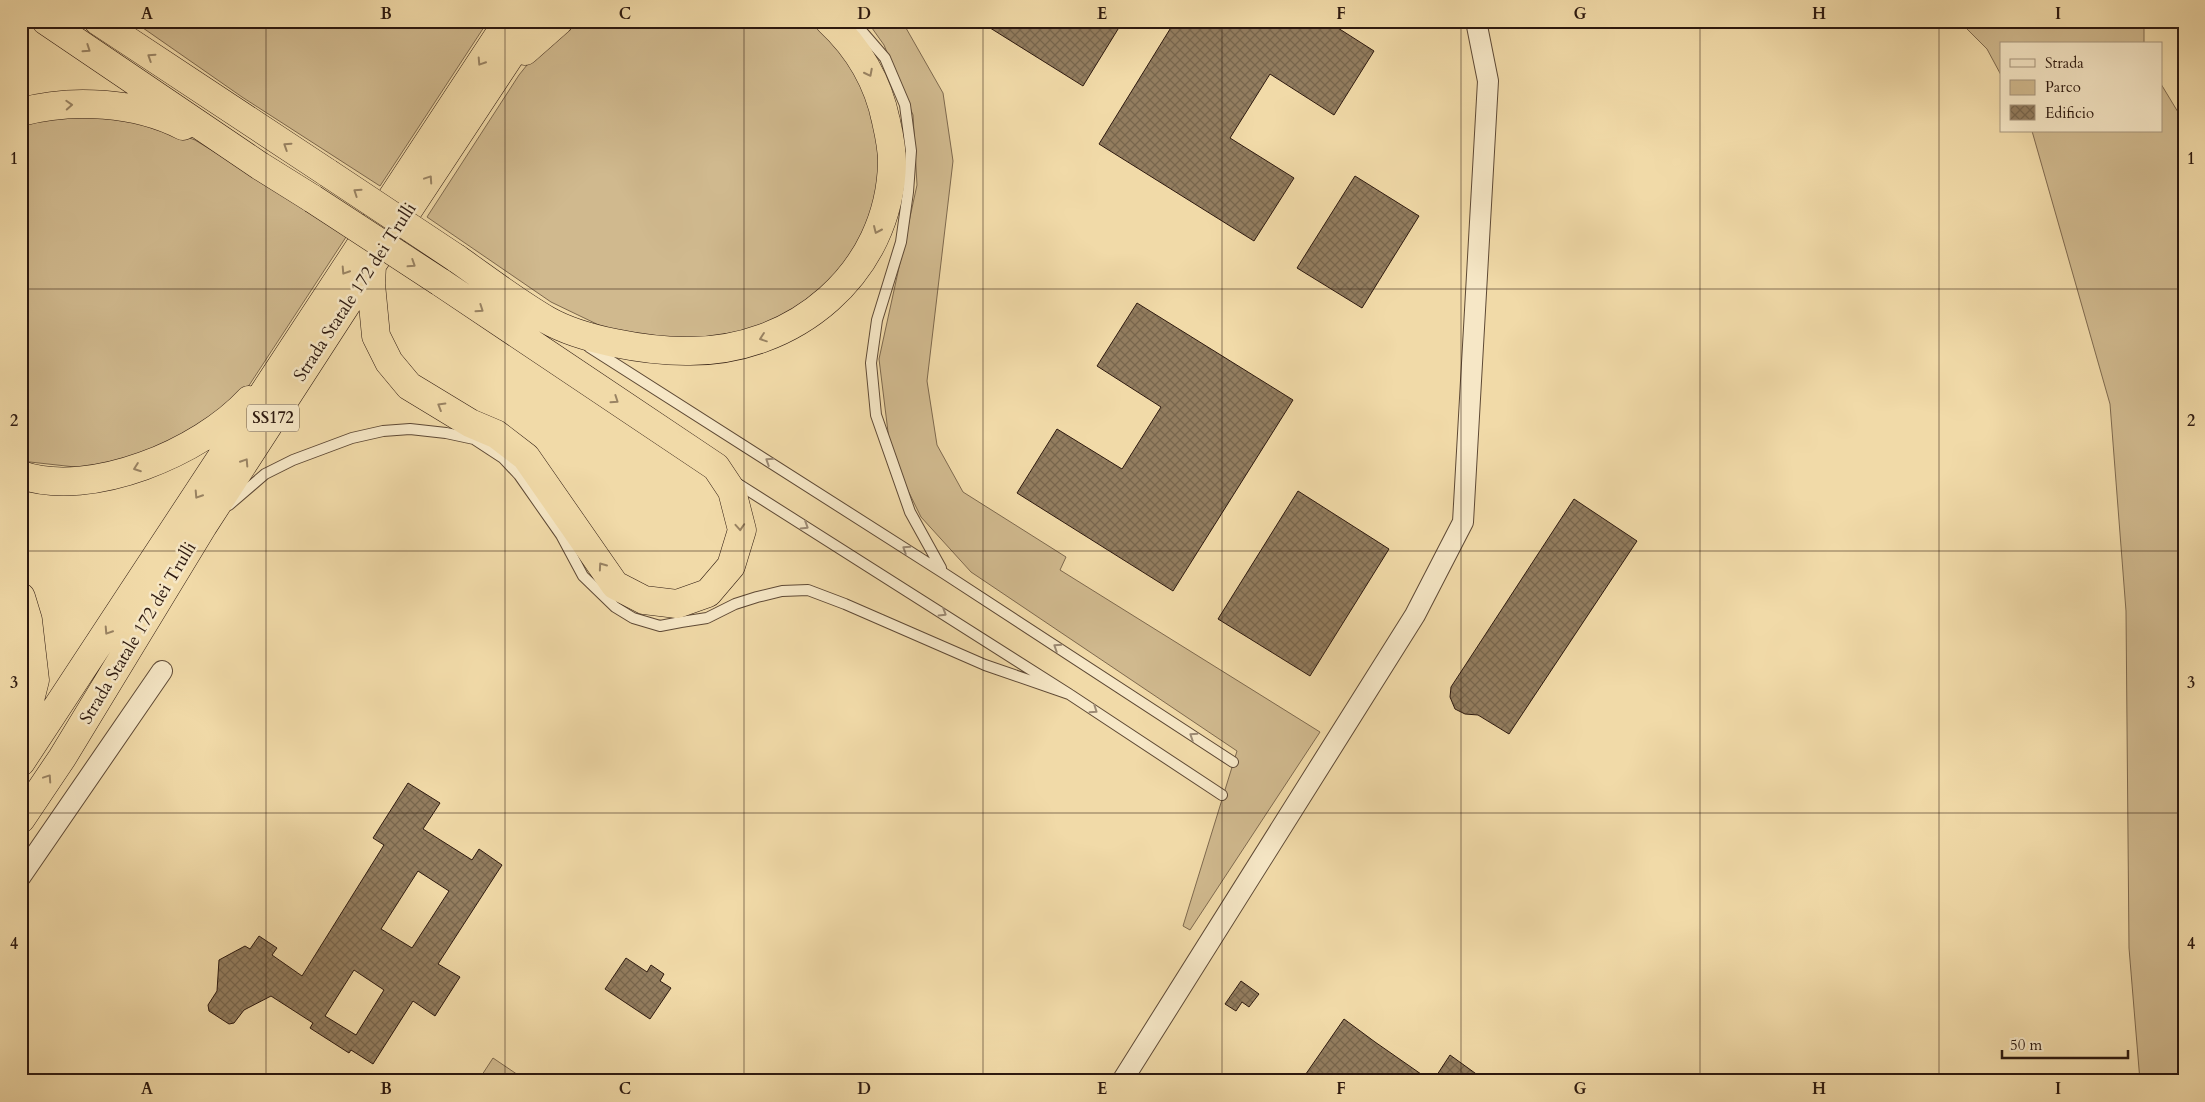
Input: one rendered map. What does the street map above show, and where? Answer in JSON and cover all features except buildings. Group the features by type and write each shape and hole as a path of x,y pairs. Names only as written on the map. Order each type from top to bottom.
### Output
{"highway":[{"path":"46,21 260,166 440,282 716,467 732,491 742,530 731,566 708,593 677,604 644,600 615,585 526,457 496,434 470,423 409,386 389,362 376,336 371,284 372,265"},
{"path":"98,21 548,320 587,336 644,348 687,351 711,350 748,344 780,332 810,315 834,296 854,272 883,215 889,189 892,161 884,113 877,88 864,64 846,37 829,21"},
{"name":"Strada Statale 172 dei Trulli","path":"21,762 508,21"},
{"name":"Strada Statale 172 dei Trulli","path":"21,819 62,758 203,526 533,21"},
{"path":"482,101 532,43 559,21"},
{"path":"21,112 32,109 80,105 106,105 142,112 175,122 260,166"},
{"path":"21,475 52,481 83,481 114,476 140,468 194,442 221,425 240,409 287,359"},
{"path":"21,597 28,620 35,680 21,736"}],"street":[{"path":"1122,1081 1415,615 1463,522 1488,81 1476,21"},
{"path":"21,876 162,671"}],"lane":[{"path":"853,21 885,58 905,105 911,151 901,242 877,320 871,363 876,415 910,512 935,560 945,574"},
{"path":"548,320 945,574 1233,762"},
{"path":"203,526 265,474 321,449 352,438 383,431 410,429 446,432 474,439 503,458 519,475 561,535 583,576 615,607 633,618 660,626 707,618 735,604 757,596 808,590 845,604 985,665 1070,694"},
{"path":"720,472 1070,694 1222,795"}],"green space":[{"path":"133,21 488,21 380,186 242,97"},
{"path":"576,21 817,21 838,40 877,117 881,191 857,253 783,323 673,344 605,328 551,302 427,217 519,75 539,50"},
{"path":"867,21 902,21 943,93 953,161 927,381 937,445 963,492 1066,557 1060,570 1320,732 1190,930 1183,926 1237,751 971,572 921,517 891,456 879,359 917,185 913,115 884,45"},
{"path":"1959,21 2144,21 2144,42 2000,42 2000,73 1987,49"},
{"path":"2162,86 2184,122 2184,1081 2140,1081 2129,948 2126,611 2110,404 2032,132 2162,132"},
{"path":"106,111 158,126 195,140 348,234 248,387 208,424 102,470 21,461 21,121"},
{"path":"493,1058 527,1081 478,1081"}]}
